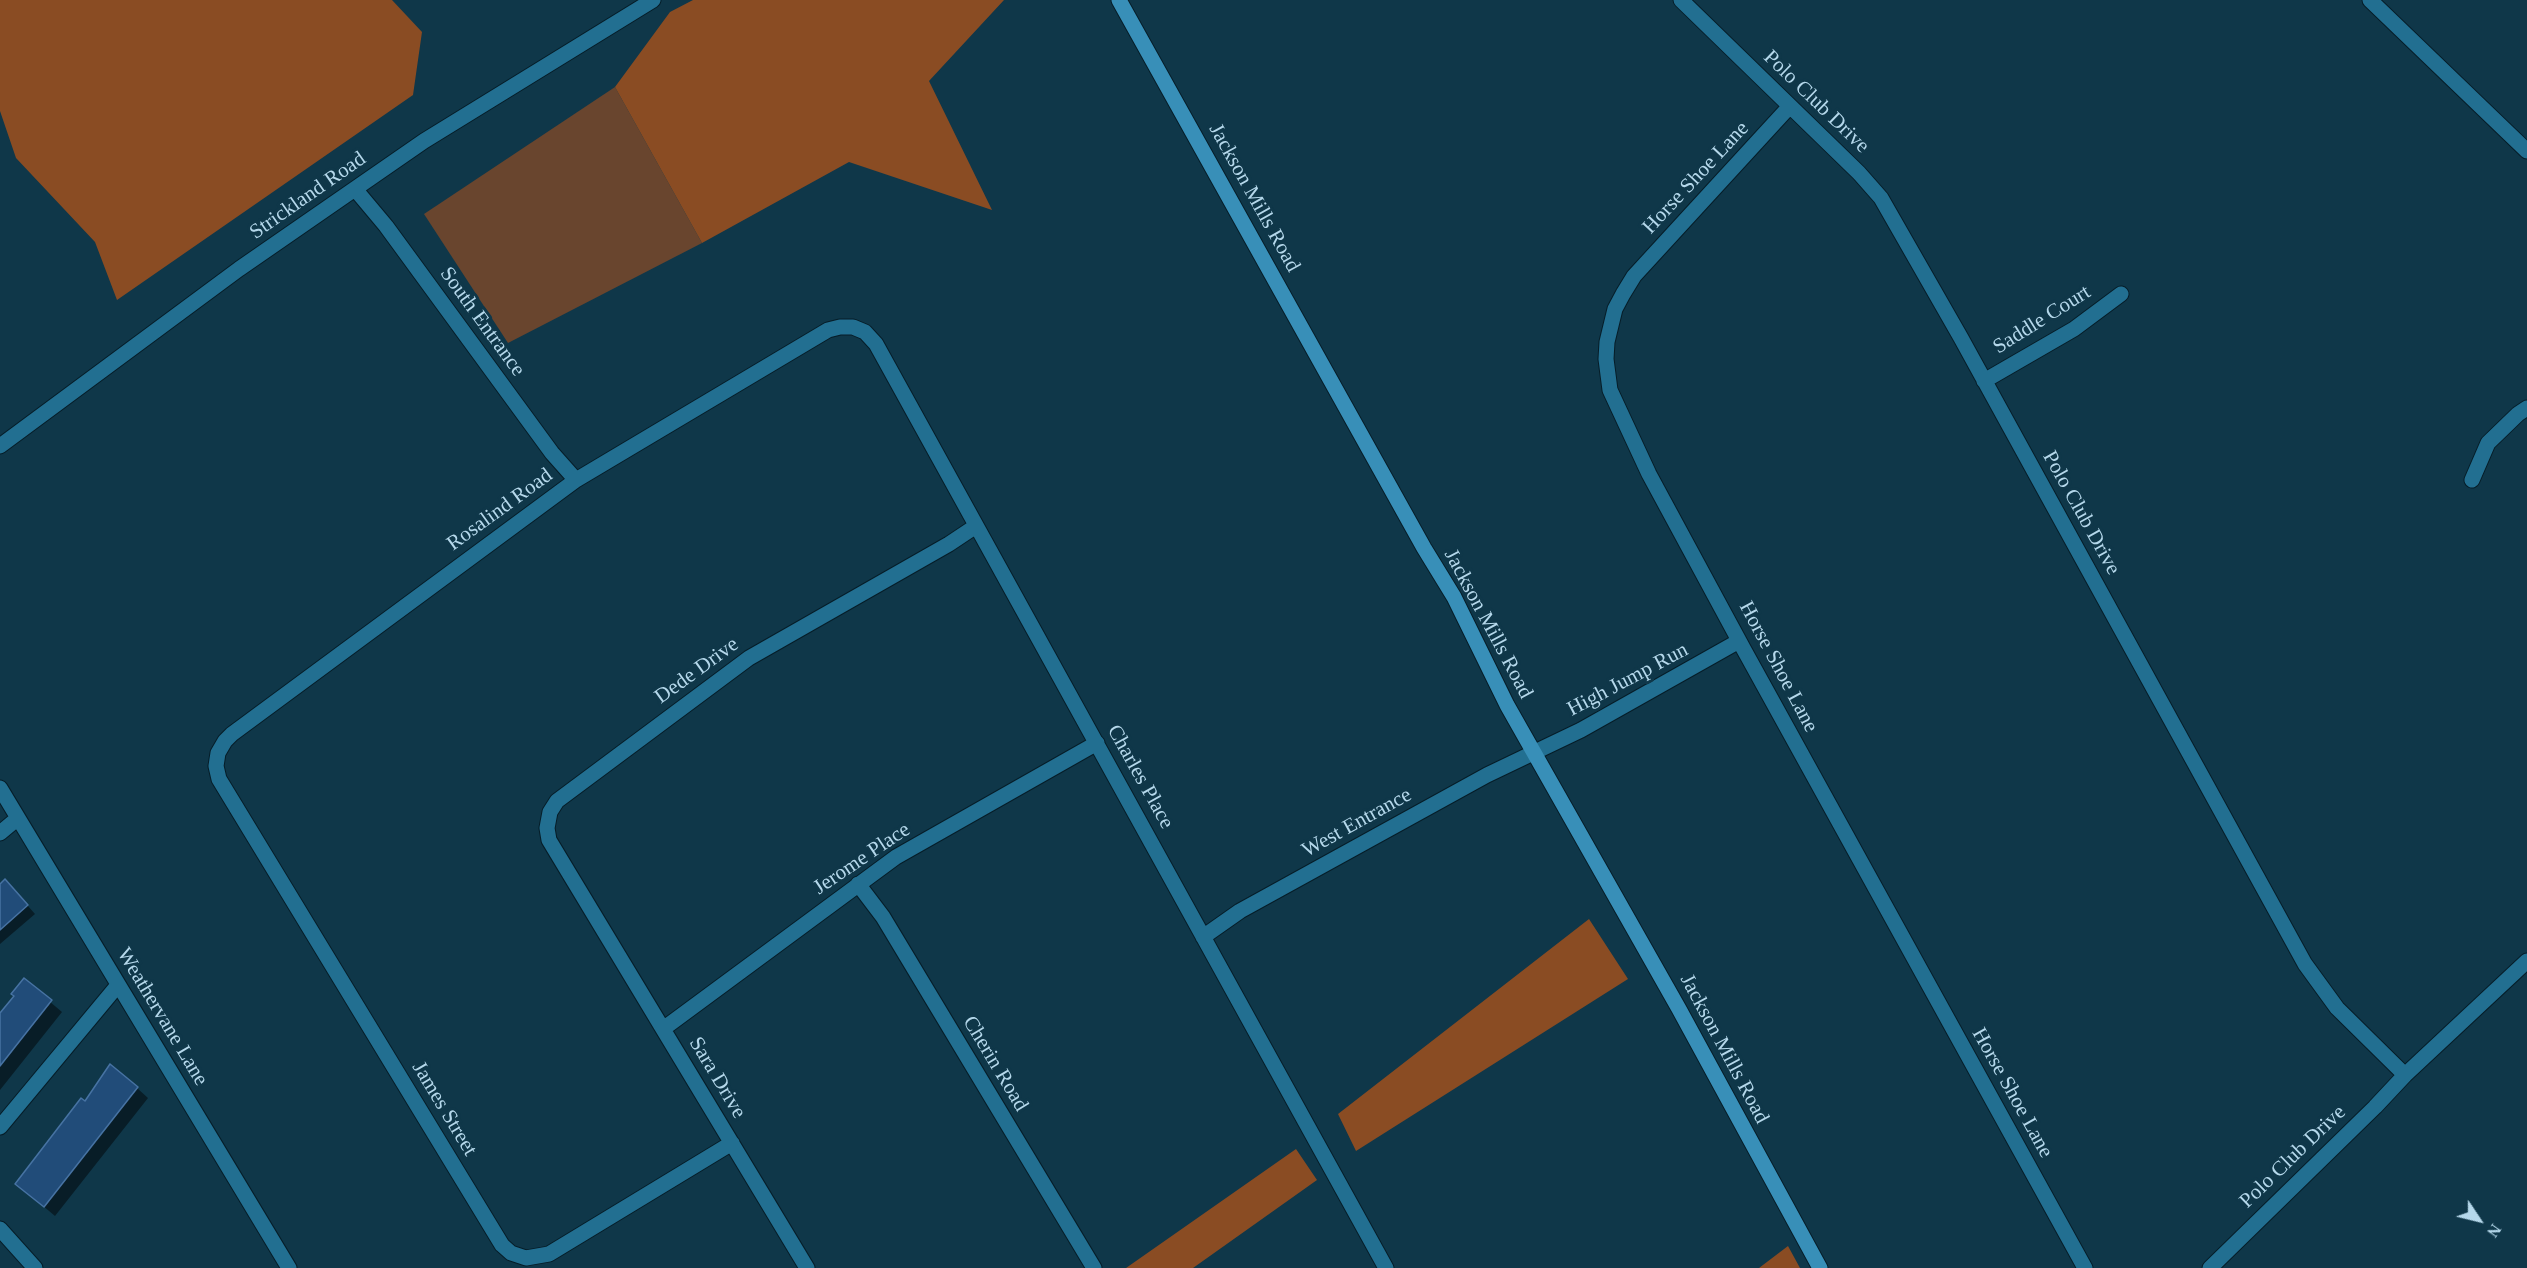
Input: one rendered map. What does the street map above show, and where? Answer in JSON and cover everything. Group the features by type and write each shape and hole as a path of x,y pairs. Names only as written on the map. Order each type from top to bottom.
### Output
{"main road":[{"name":"Jackson Mills Road","path":"1119,0 1424,548 1454,597 1507,705 1679,1009 1820,1268"}],"street":[{"name":"Strickland Road","path":"0,446 239,269 355,189 474,109 653,0"},
{"name":"Polo Club Drive","path":"1681,0 1859,173 1881,198 1902,231 2305,964 2337,1008 2405,1075"},
{"path":"2370,0 2527,151"},
{"name":"Horse Shoe Lane","path":"1790,106 1634,276 1615,309 1607,342 1607,373 1615,403 1649,474 2085,1268"},
{"name":"South Entrance","path":"355,189 386,226 552,453 576,480"},
{"name":"Saddle Court","path":"1984,381 2074,329 2121,294"},
{"name":"Rosalind Road","path":"216,766 218,753 232,734 576,480 828,330 840,327"},
{"name":"Charles Place","path":"840,327 853,327 865,332 876,344 1386,1268"},
{"path":"2472,480 2488,443 2527,408"},
{"name":"Dede Drive","path":"591,910 549,840 547,828 550,812 557,801 749,658 949,544 976,526"},
{"name":"High Jump Run","path":"1534,752 1581,730 1739,641"},
{"name":"Jerome Place","path":"663,1029 896,857 1097,742"},
{"name":"West Entrance","path":"1203,937 1251,905 1487,775 1534,752"},
{"name":"James Street","path":"216,766 219,779 502,1245 511,1253 526,1258 549,1254 732,1143"},
{"name":"Weathervane Lane","path":"0,788 289,1268"},
{"path":"0,833 18,818"},
{"name":"Cherin Road","path":"858,884 882,917 1094,1268"},
{"name":"Sara Drive","path":"591,910 807,1268"},
{"name":"Polo Club Drive","path":"2210,1268 2405,1075 2527,961"},
{"path":"0,1127 118,985"},
{"path":"0,1228 26,1265"}],"shaded area":[{"path":"0,0 392,0 422,32 413,95 117,300 95,242 16,158 0,111"},
{"path":"693,0 1004,0 929,81 992,210 849,162 702,243 615,87 670,12"},
{"path":"615,87 702,243 508,343 424,214"},
{"path":"1589,919 1628,979 1356,1151 1338,1114"},
{"path":"1296,1149 1317,1180 1193,1268 1126,1268"},
{"path":"1788,1246 1800,1268 1759,1268"}],"building":[{"path":"5,879 28,905 0,930 0,884"},
{"path":"24,978 52,1000 0,1066 0,1013 14,996 11,994"},
{"path":"110,1064 138,1087 44,1207 15,1184 81,1098 85,1101"}]}
